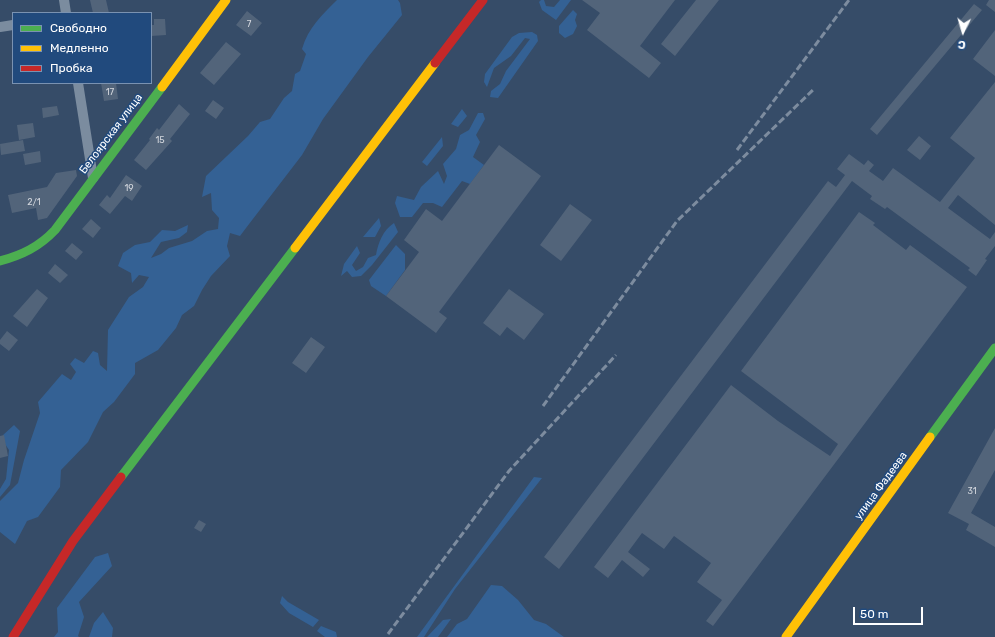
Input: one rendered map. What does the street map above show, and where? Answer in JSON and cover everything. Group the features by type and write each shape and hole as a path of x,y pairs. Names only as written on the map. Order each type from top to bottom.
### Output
{"street":[{"path":"64,0 66,12"},
{"name":"Белоярская улица","path":"0,261 33,250 45,242 63,222 93,178 226,0"},
{"path":"13,637 73,541 483,0"},
{"path":"0,27 12,25"},
{"path":"78,84 93,178"},
{"name":"улица Фадеева","path":"786,637 995,348"}],"shaded area":[{"path":"337,0 398,0 402,15 368,57 323,119 302,155 240,236 230,233 227,246 230,256 211,276 194,306 182,315 176,328 158,350 135,363 135,374 114,402 103,412 88,442 61,470 60,487 38,517 27,521 15,544 0,532 0,501 18,483 40,413 38,402 62,374 71,380 76,372 70,364 75,358 84,363 93,351 98,353 100,365 107,371 108,330 129,297 143,287 149,277 139,275 132,283 131,273 118,266 123,253 135,245 150,242 162,230 175,231 188,225 187,232 179,238 161,242 151,258 161,254 169,248 192,241 207,231 218,229 219,218 212,210 211,193 202,197 206,176 248,136 260,122 270,119 284,98 292,91 295,74 300,71 306,54 302,49 305,41 316,22"},
{"path":"544,0 546,6 554,7 560,0 571,0 556,20 542,10 539,2"},
{"path":"573,10 577,14 575,20 577,26 573,34 565,38 559,33 559,26"},
{"path":"532,32 537,35 538,41 498,98 490,97 491,91 500,84 506,71 530,39 525,38 511,56 494,68 487,87 484,82 485,74 512,37 519,33"},
{"path":"462,109 467,116 458,127 451,124"},
{"path":"478,113 483,113 485,119 476,135 480,142 473,157 484,165 470,184 462,181 442,207 433,203 423,203 412,217 400,217 395,203 397,196 414,200 421,187 438,171 444,184 447,176 443,164 456,149 460,135 469,130"},
{"path":"442,137 443,146 427,166 422,162"},
{"path":"379,218 381,226 375,237 363,237"},
{"path":"394,223 398,232 372,265 361,276 352,277 347,271 341,276 344,264 357,246 360,253 352,265 356,271 363,267 368,258 376,255 382,237 387,229"},
{"path":"396,245 405,254 405,270 386,296 371,286 369,280"},
{"path":"14,425 20,431 10,485 0,497 0,489 6,479 9,450 5,444 3,435"},
{"path":"534,477 542,478 455,589 424,637 417,637"},
{"path":"108,553 112,566 79,602 84,617 78,636 79,637 54,637 58,632 57,608 95,557"},
{"path":"491,585 502,586 518,600 534,620 546,624 564,637 447,637 457,624 467,619"},
{"path":"282,596 288,602 319,620 313,627 289,613 280,603"},
{"path":"103,612 113,628 112,637 89,637 94,623"},
{"path":"451,619 438,637 427,637 443,620"},
{"path":"321,626 336,632 337,637 325,637 317,631"}],"building":[{"path":"90,0 106,0 109,12 93,12"},
{"path":"582,0 675,0 640,46 661,63 649,78 587,30 600,13"},
{"path":"696,0 719,0 675,56 661,44"},
{"path":"989,0 995,0 995,12 986,5"},
{"path":"974,4 982,10 877,135 870,129"},
{"path":"247,11 262,23 251,36 236,25"},
{"path":"154,19 165,19 166,35 152,36 152,25 154,25"},
{"path":"995,30 995,76 973,59"},
{"path":"226,42 241,54 214,85 200,73"},
{"path":"995,82 995,225 958,195 948,208 990,239 995,232 995,246 985,259 987,260 976,276 968,270 970,268 887,207 885,209 870,199 872,196 852,181 559,569 544,557 828,181 836,187 845,175 837,169 849,154 864,165 868,160 874,165 869,171 883,181 893,168 940,202 975,158 950,138"},
{"path":"101,84 116,84 118,99 104,101"},
{"path":"213,100 224,108 216,119 205,111"},
{"path":"179,104 190,114 170,139 172,141 146,170 134,160 150,140 149,139 157,128 159,130"},
{"path":"57,106 59,115 43,118 42,108"},
{"path":"33,123 35,137 19,140 17,125"},
{"path":"919,136 931,146 920,160 907,150"},
{"path":"23,140 25,151 1,155 0,144"},
{"path":"499,145 541,176 439,312 447,318 436,333 386,296 419,252 404,240 426,209 442,221"},
{"path":"40,151 41,162 25,165 23,154"},
{"path":"76,170 77,176 47,218 38,220 36,208 12,213 8,195 47,187 56,173"},
{"path":"126,175 142,186 132,201 125,196 110,214 99,205 107,195 110,198"},
{"path":"570,204 592,220 561,261 540,245"},
{"path":"859,212 875,223 873,225 906,250 910,245 967,287 713,626 706,621 722,600 697,582 711,563 674,536 664,549 642,533 628,552 650,569 643,577 622,560 608,578 594,567 731,385 778,421 830,456 838,444 741,371"},
{"path":"91,219 101,228 93,238 82,229"},
{"path":"72,243 83,252 76,260 65,251"},
{"path":"55,264 68,275 60,283 48,273"},
{"path":"37,289 48,298 27,327 13,316"},
{"path":"509,289 544,314 524,340 507,327 500,336 483,323"},
{"path":"7,331 18,340 9,351 0,344 0,340"},
{"path":"311,337 325,347 306,373 292,363"},
{"path":"995,428 995,470 971,513 995,527 995,547 966,530 969,524 948,513"},
{"path":"4,435 8,456 0,458 0,436"},
{"path":"199,520 206,524 201,532 194,528"}],"railway":[{"path":"737,150 849,0"},
{"path":"543,406 677,221 814,89"},
{"path":"388,634 509,471 616,355"}],"traffic: fast":[{"path":"0,261 30,250 55,230 162,87"},
{"path":"121,477 295,248"},
{"path":"930,437 995,348"}],"traffic: slow":[{"path":"162,87 226,0"},
{"path":"295,248 435,63"},
{"path":"786,637 930,437"}],"traffic: jam":[{"path":"435,63 483,0"},
{"path":"13,637 73,541 121,477"}]}
